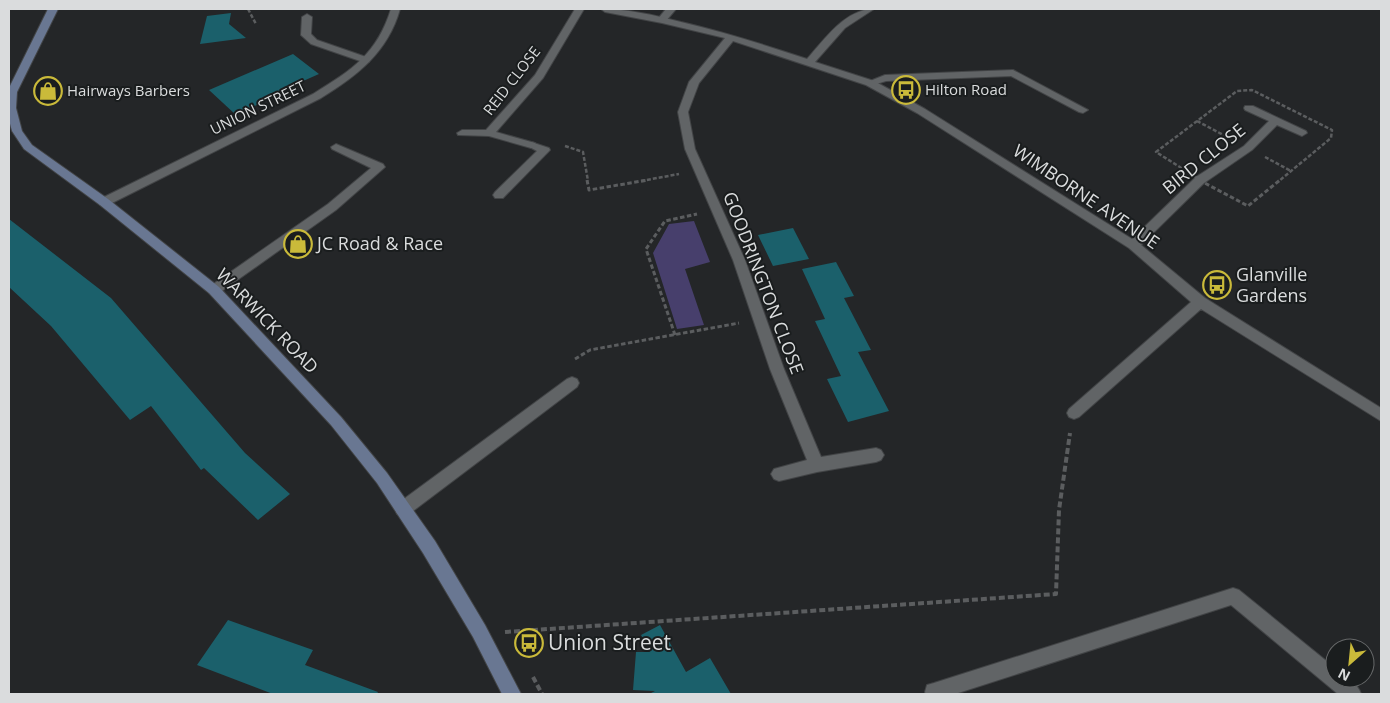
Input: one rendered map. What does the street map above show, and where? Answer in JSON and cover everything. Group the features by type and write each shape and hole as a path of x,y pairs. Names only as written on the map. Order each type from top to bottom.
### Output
{"main road":[{"name":"WARWICK ROAD","path":"53,9 12,92 10,108 16,132 28,146 104,202 214,290 336,421 382,478 429,547 479,631 512,694"}],"street":[{"name":"UNION STREET","path":"104,202 317,96 341,82 381,46 392,26 395,9"},
{"name":"REID CLOSE","path":"532,145 490,133 540,76 579,9"},
{"name":"WIMBORNE AVENUE","path":"605,9 662,20 731,38 870,83 921,111 1133,246 1200,302 1381,415"},
{"path":"662,20 671,9"},
{"path":"809,63 842,26 870,9"},
{"path":"307,18 306,35 314,42 366,60"},
{"name":"GOODRINGTON CLOSE","path":"731,38 694,82 683,112 690,149 739,260 777,369 817,465"},
{"path":"870,83 885,78 1013,72 1083,110"},
{"name":"BIRD CLOSE","path":"1133,246 1200,180 1248,148 1276,120 1249,108"},
{"path":"1276,120 1302,134"},
{"path":"462,133 490,133"},
{"path":"499,195 545,150 532,145"},
{"path":"214,290 332,207 378,167 336,147"},
{"path":"1074,413 1200,302"},
{"path":"403,509 572,383"},
{"path":"779,474 817,465 876,455"},
{"path":"936,694 934,692 1233,596 1352,694"}],"path":[{"path":"248,9 256,24"},
{"path":"532,145 561,144 582,152 589,190 699,171"},
{"path":"675,335 646,249 665,220 717,210"},
{"path":"575,359 590,350 760,320"},
{"path":"479,631 517,631 1056,594 1059,510 1074,413"}],"shaded area":[{"path":"694,221 710,262 685,269 704,325 677,329 653,253 669,224"}],"building":[{"path":"231,13 229,24 246,38 200,44 207,16"},
{"path":"293,54 319,74 258,101 261,103 236,115 209,90"},
{"path":"9,219 111,298 245,453 290,494 258,520 204,468 201,470 151,406 130,420 51,326 9,287"},
{"path":"793,228 809,259 773,266 758,235"},
{"path":"836,262 854,296 844,298 871,350 858,352 889,411 848,422 827,379 841,376 815,321 825,319 802,269"},
{"path":"228,620 313,650 305,665 378,692 377,694 273,694 197,665"},
{"path":"660,625 686,672 710,658 731,694 649,694 655,691 633,690 636,652 650,652 641,635"}],"place":[{"name":"Hilton Road","path":"906,90"},
{"name":"Hairways Barbers","path":"48,91"},
{"name":"JC Road & Race","path":"298,244"},
{"name":"Glanville Gardens","path":"1217,285"},
{"name":"Union Street","path":"529,643"}]}
